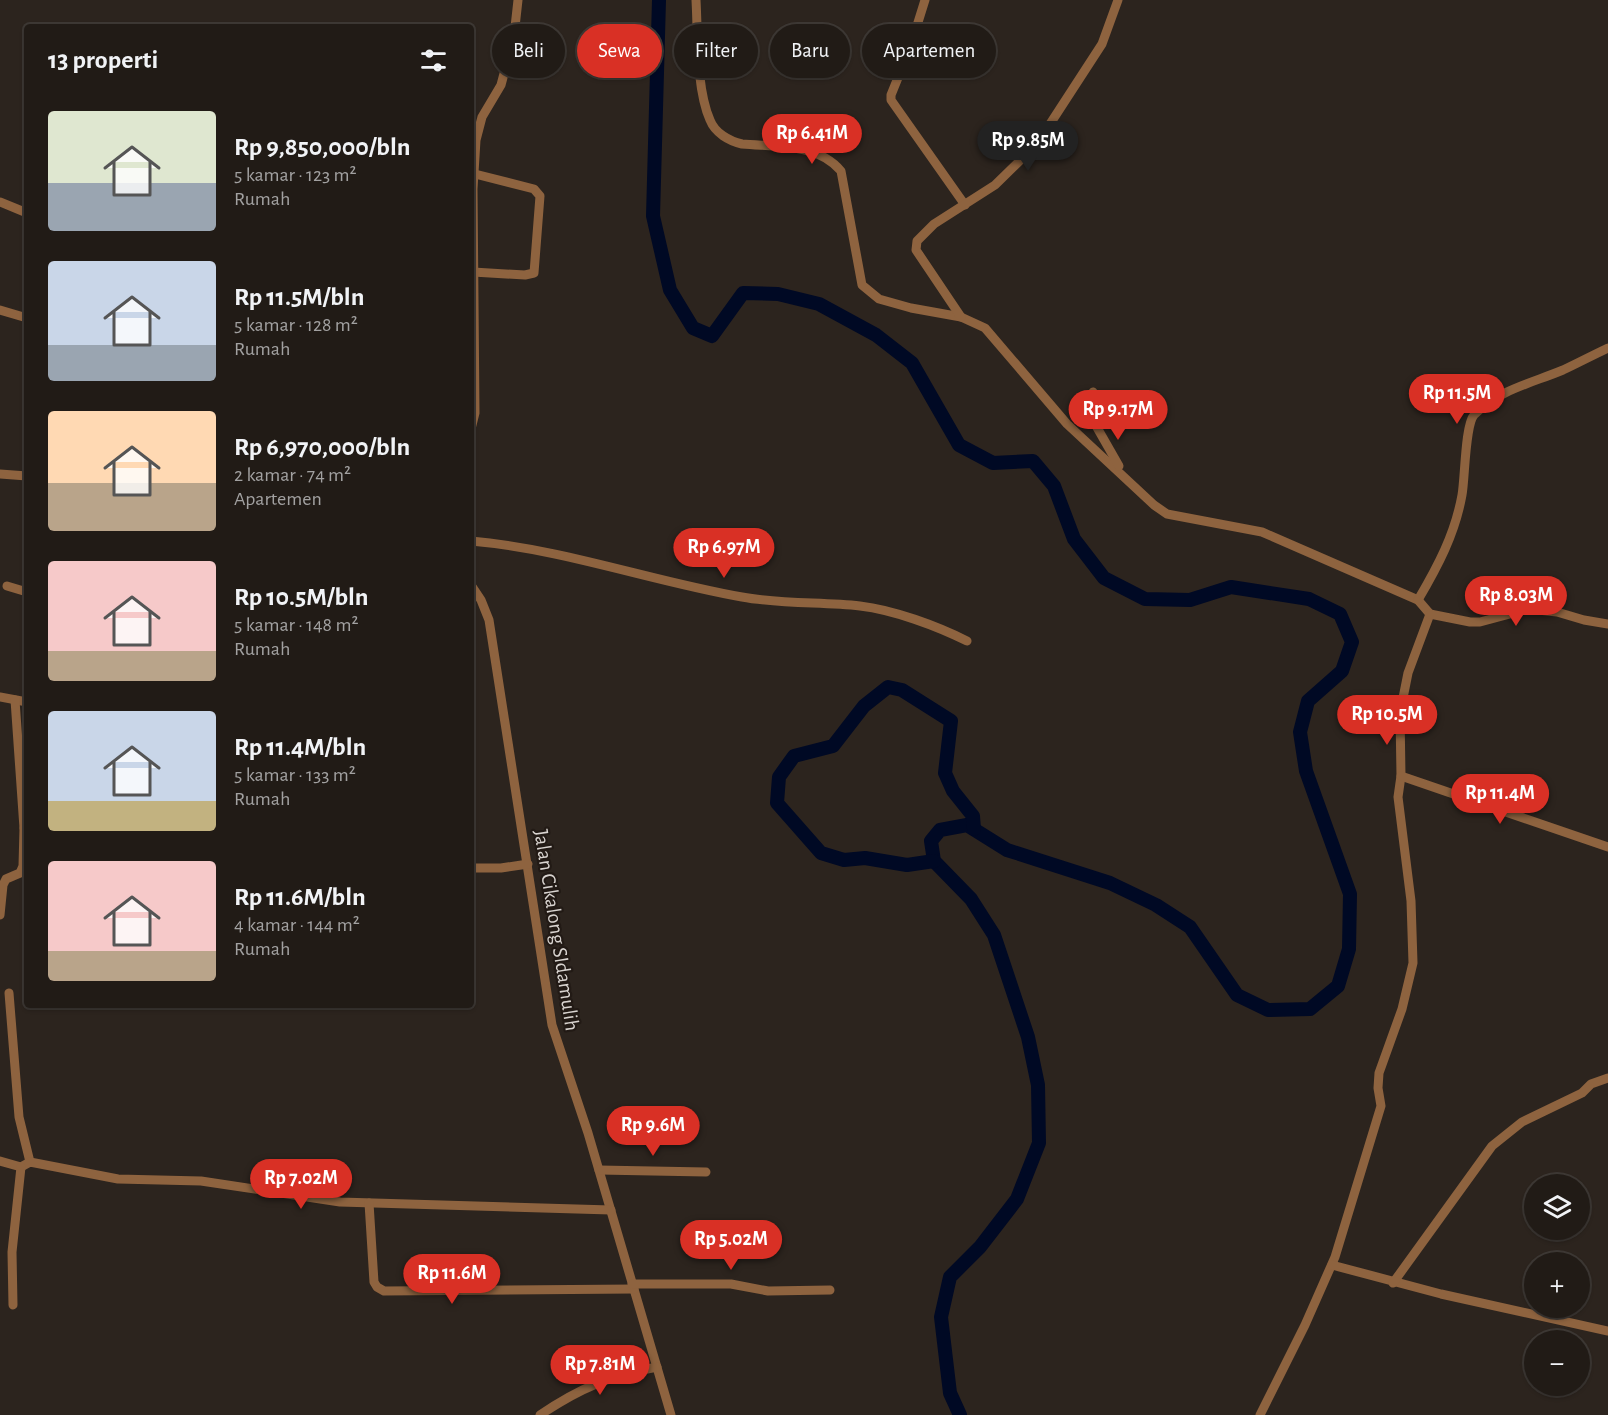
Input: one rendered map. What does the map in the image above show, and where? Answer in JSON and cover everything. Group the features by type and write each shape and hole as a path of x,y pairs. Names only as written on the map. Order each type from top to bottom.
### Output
{"street":[{"path":"474,158 478,129 501,85 514,36 518,0"},
{"path":"696,0 702,87 710,121 718,131 732,141 742,144 811,150 832,161 841,171 862,285 879,299 911,308 961,317 985,328 1066,424 1138,488"},
{"path":"925,0 891,100 965,205"},
{"path":"961,317 937,283 915,245 934,224 995,185 1037,144 1102,44 1118,0"},
{"path":"474,174 534,189 540,196 534,273 474,272"},
{"path":"0,202 24,212"},
{"path":"0,310 24,317"},
{"path":"474,342 474,417"},
{"path":"1418,600 1441,560 1455,527 1463,493 1472,417 1497,395 1565,369 1608,348"},
{"path":"1093,392 1090,417 1113,459 1154,505 1167,514 1262,532 1418,600 1430,614 1480,622 1521,610 1534,609 1608,624"},
{"path":"0,474 24,476"},
{"path":"474,541 504,544 569,557 744,598 862,606 923,622 967,641"},
{"path":"6,586 24,591"},
{"name":"Jalan Cikalong SIdamulih","path":"474,590 489,620 552,1025 599,1170 671,1415"},
{"path":"1260,1415 1332,1265 1381,1106 1378,1088 1379,1073 1402,1009 1413,963 1411,901 1398,797 1401,777 1400,713 1408,673 1430,614"},
{"path":"0,697 24,701"},
{"path":"15,699 24,805"},
{"path":"1401,777 1608,848"},
{"path":"0,915 3,885 6,879 20,873 24,853"},
{"path":"474,868 501,868 528,864"},
{"path":"9,993 19,1122 30,1162"},
{"path":"1393,1282 1492,1146 1522,1122 1582,1093 1591,1084 1608,1078"},
{"path":"0,1161 21,1167 30,1162 118,1179 201,1181 340,1202 611,1210"},
{"path":"13,1305 12,1252 21,1167"},
{"path":"599,1170 706,1172"},
{"path":"369,1203 375,1283 384,1290 731,1284 768,1291 830,1290"},
{"path":"1332,1265 1393,1282 1608,1331"},
{"path":"540,1415 600,1381 624,1373 657,1367"}],"waterway":[{"path":"659,0 653,216 670,290 693,328 712,336 743,293 778,294 819,304 876,335 912,363 959,445 993,463 1033,461 1054,486 1074,539 1104,578 1145,599 1190,600 1231,587 1309,599 1340,614 1352,642 1342,671 1308,701 1300,732 1306,771 1350,894 1349,949 1338,986 1310,1009 1268,1010 1237,995 1190,927 1156,905 1110,883 1007,850 967,825 940,830 931,841 934,861 971,899 994,935 1028,1037 1038,1085 1039,1143 1017,1199 980,1247 950,1277 941,1317 950,1393 960,1415"},
{"path":"934,861 907,865 865,858 844,860 821,853 777,803 779,777 794,756 833,746 864,706 888,687 902,690 951,721 945,773 953,791 973,816 974,829"}]}
